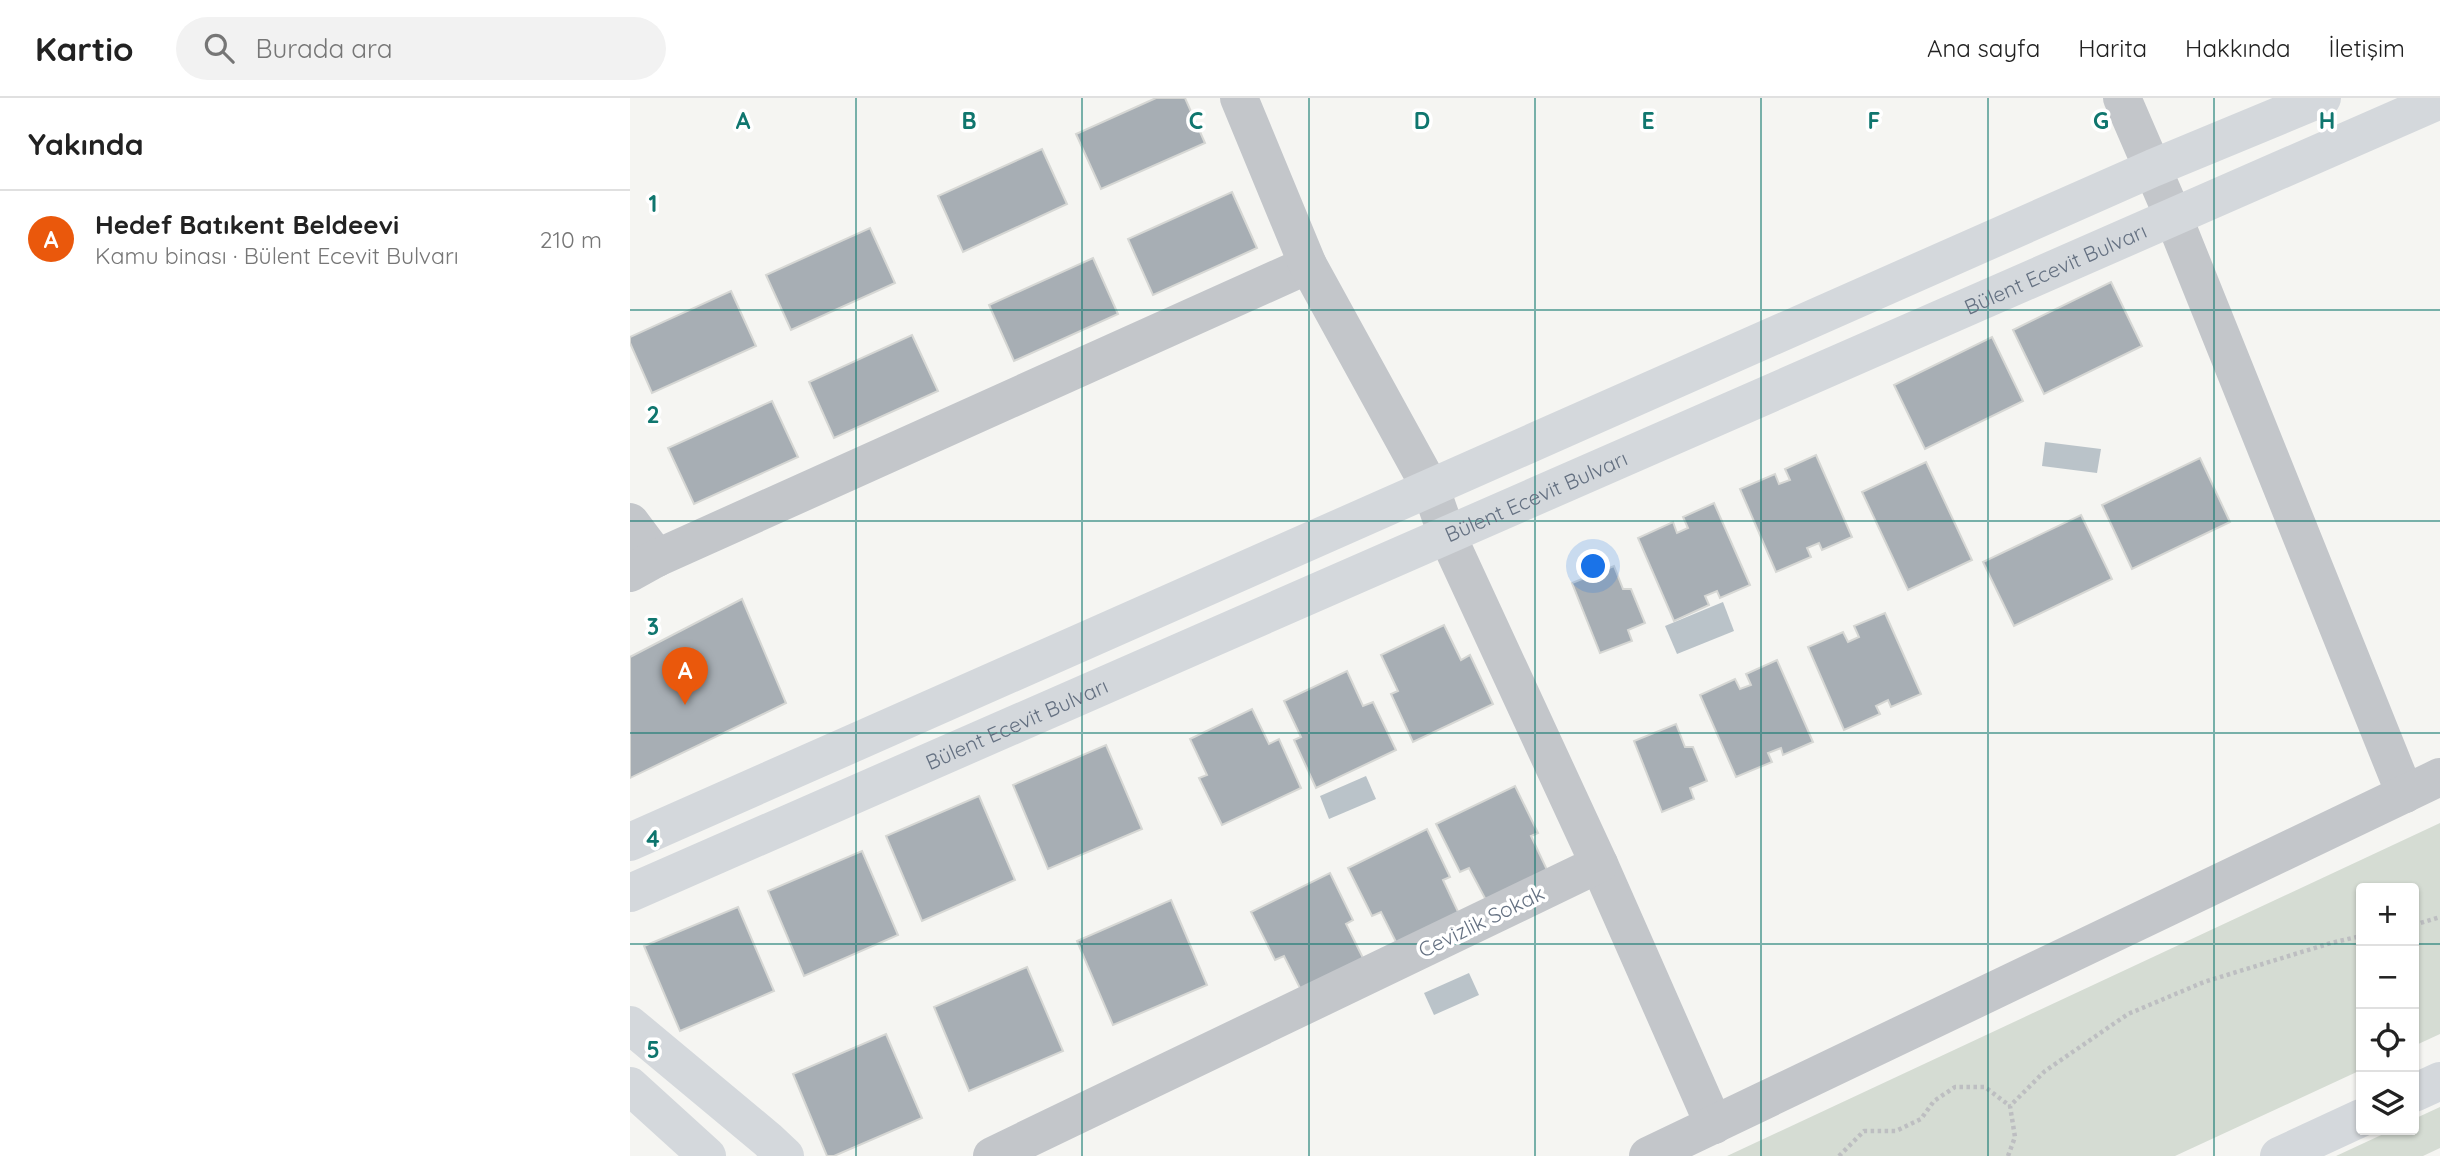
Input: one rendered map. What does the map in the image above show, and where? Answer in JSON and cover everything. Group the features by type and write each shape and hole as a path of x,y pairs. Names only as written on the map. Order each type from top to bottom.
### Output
{"main road":[{"path":"630,842 2153,168 2322,98"},
{"name":"Bülent Ecevit Bulvarı","path":"630,893 2440,100"},
{"path":"630,1026 785,1156"},
{"path":"2419,1091 2440,1081"},
{"path":"630,1086 707,1156"},
{"path":"2280,1156 2356,1120"}],"street":[{"path":"1239,98 1308,265 1431,489 1447,535 1599,864 1714,1125"},
{"path":"2122,98 2174,216 2405,794"},
{"path":"630,522 643,565 1308,265"},
{"path":"1648,1156 2440,777"},
{"name":"Cevizlik Sokak","path":"992,1156 1599,864"}],"path":[{"path":"2419,923 2440,917"},
{"path":"2010,1106 2045,1071 2128,1014 2204,982 2356,937"},
{"path":"1839,1156 1864,1131 1896,1131 1921,1118 1934,1101 1955,1087 1985,1087 2010,1106 2015,1137 2008,1156"}],"shaded area":[{"path":"2045,442 2101,449 2097,473 2042,466"},
{"path":"1723,602 1734,631 1677,654 1665,626"},
{"path":"1366,776 1376,799 1329,819 1320,796"},
{"path":"2440,823 2440,1034 2419,1044 2419,883 2356,883 2356,1072 2175,1156 1727,1156"},
{"path":"1469,973 1479,995 1434,1015 1424,993"},
{"path":"2440,1107 2440,1148 2423,1156 2336,1156 2381,1135 2419,1135 2419,1117"}],"building":[{"path":"1156,98 1185,98 1205,143 1101,189 1076,134"},
{"path":"1042,149 1067,204 963,252 938,196"},
{"path":"1232,192 1257,248 1153,295 1128,239"},
{"path":"870,228 895,283 791,330 766,275"},
{"path":"1093,258 1118,314 1014,361 989,305"},
{"path":"2111,282 2142,346 2044,394 2013,330"},
{"path":"731,291 756,346 652,393 630,343 630,337"},
{"path":"912,335 938,391 834,438 809,382"},
{"path":"1992,337 2023,401 1925,449 1894,385"},
{"path":"772,401 798,457 694,504 668,448"},
{"path":"1816,455 1852,537 1822,550 1819,543 1807,548 1811,557 1776,572 1740,489 1775,474 1779,484 1790,480 1785,469"},
{"path":"2200,458 2230,522 2132,569 2102,505"},
{"path":"1926,462 1972,560 1908,590 1862,492"},
{"path":"1714,503 1750,585 1720,598 1717,591 1705,596 1709,605 1674,621 1638,538 1673,522 1677,533 1688,528 1683,517"},
{"path":"2081,515 2112,579 2014,626 1983,562"},
{"path":"1614,566 1623,589 1631,589 1645,623 1628,630 1632,641 1600,653 1572,583"},
{"path":"742,599 786,703 630,778 630,657"},
{"path":"1885,613 1921,694 1891,707 1888,700 1876,706 1880,714 1844,730 1808,647 1843,632 1848,642 1859,637 1854,626"},
{"path":"1444,625 1461,660 1470,655 1493,704 1413,742 1391,694 1398,691 1381,655"},
{"path":"1777,660 1813,742 1783,755 1781,748 1768,753 1772,762 1736,777 1700,695 1735,679 1740,689 1751,685 1746,674"},
{"path":"1347,671 1363,706 1373,702 1396,750 1316,788 1294,740 1301,737 1284,701"},
{"path":"1252,709 1269,744 1279,739 1301,788 1222,825 1199,778 1207,775 1190,739"},
{"path":"1676,724 1685,747 1693,747 1707,781 1690,788 1694,799 1662,812 1634,741"},
{"path":"1106,745 1142,829 1048,869 1013,785"},
{"path":"1515,786 1538,833 1531,836 1548,872 1487,902 1469,868 1460,872 1436,824"},
{"path":"979,796 1015,880 922,921 886,836"},
{"path":"1427,829 1450,877 1443,880 1460,916 1398,946 1381,912 1372,916 1348,868"},
{"path":"862,851 898,935 804,976 768,891"},
{"path":"1330,873 1353,920 1346,924 1364,960 1301,990 1284,956 1275,960 1251,912"},
{"path":"1171,900 1207,985 1113,1025 1077,941"},
{"path":"738,907 774,991 680,1031 644,946"},
{"path":"1027,967 1063,1051 969,1091 934,1007"},
{"path":"886,1034 922,1118 834,1156 827,1156 793,1074"}],"place":[{"name":"Hedef Batıkent Beldeevi","path":"685,705"}]}
